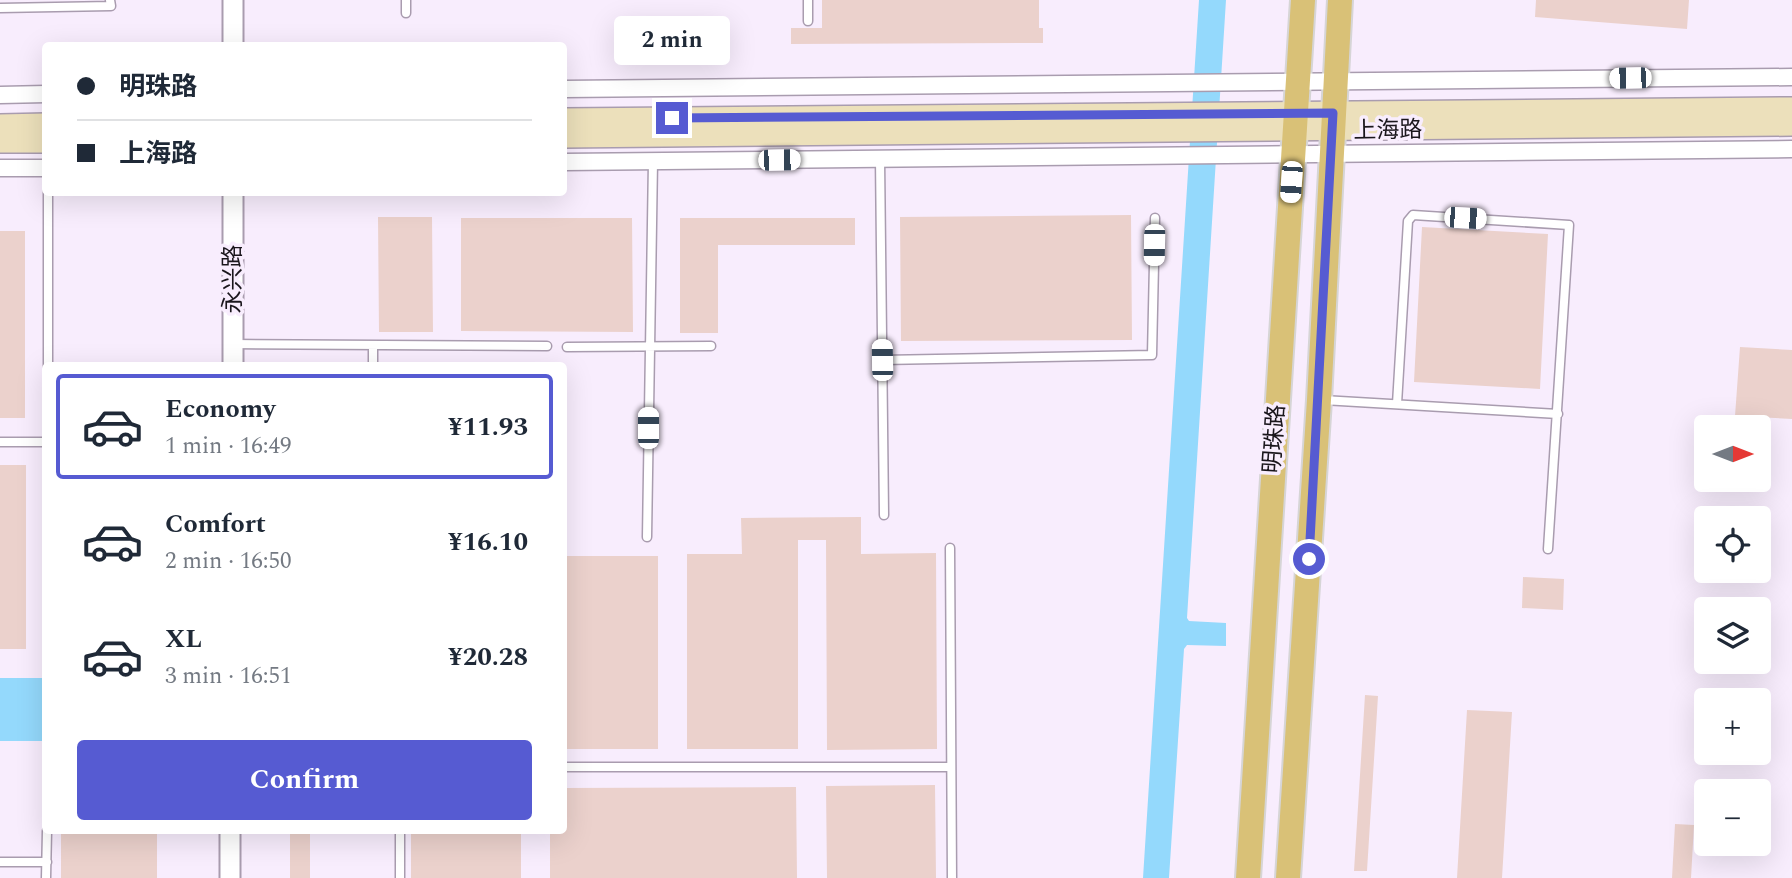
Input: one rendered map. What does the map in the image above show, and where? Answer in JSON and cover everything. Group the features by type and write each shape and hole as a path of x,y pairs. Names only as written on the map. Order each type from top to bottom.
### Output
{"main road":[{"name":"明珠路","path":"1248,878 1303,0"},
{"name":"明珠路","path":"1288,878 1319,400 1340,0"},
{"name":"上海路","path":"1332,133 1792,108"},
{"name":"上海路","path":"567,119 1295,133"},
{"path":"0,125 42,124"},
{"name":"上海路","path":"567,137 1332,133 1792,125"},
{"path":"0,142 42,142"}],"street":[{"path":"233,0 233,42"},
{"path":"567,89 1792,77"},
{"path":"0,95 42,94"},
{"path":"567,162 880,159 1295,133"},
{"path":"1332,133 1792,149"},
{"path":"0,168 42,168"},
{"name":"永兴路","path":"233,196 233,362"},
{"path":"230,834 230,878"}],"lane":[{"path":"0,8 110,6 110,0"},
{"path":"406,0 406,13"},
{"path":"808,0 808,21"},
{"path":"880,159 884,515"},
{"path":"648,537 648,346 653,161"},
{"path":"48,196 48,362"},
{"path":"1397,404 1408,221 1413,215 1569,225 1548,549"},
{"path":"882,360 1152,355 1155,218"},
{"path":"233,344 547,346"},
{"path":"373,345 373,362"},
{"path":"568,347 711,346"},
{"path":"1319,400 1558,414"},
{"path":"0,442 42,442"},
{"path":"950,548 952,878"},
{"path":"567,767 951,767"},
{"path":"46,878 47,834"},
{"path":"400,834 400,878"},
{"path":"0,862 47,862"}],"water":[{"path":"1199,0 1226,0 1187,618 1189,621 1226,623 1226,646 1187,645 1184,649 1169,878 1143,878"},
{"path":"0,678 42,678 42,741 0,741"}],"building":[{"path":"822,0 1039,0 1039,28 1043,28 1043,43 791,44 791,28 822,28"},
{"path":"1536,0 1689,0 1687,29 1535,17"},
{"path":"1131,215 1132,340 901,341 900,217"},
{"path":"378,217 432,217 433,332 379,332"},
{"path":"461,218 632,218 633,332 461,331"},
{"path":"680,218 855,218 855,245 718,245 718,333 680,333"},
{"path":"1422,227 1548,234 1540,389 1414,382"},
{"path":"0,231 25,231 25,418 0,418"},
{"path":"1740,347 1792,350 1792,419 1771,418 1771,415 1735,415"},
{"path":"0,465 26,465 26,649 0,649"},
{"path":"861,517 861,554 936,553 937,749 827,750 826,540 798,540 798,749 687,749 687,554 742,554 741,518"},
{"path":"567,556 658,556 658,749 567,749"},
{"path":"1523,577 1564,579 1563,610 1522,608"},
{"path":"1365,695 1378,696 1367,871 1354,871"},
{"path":"1467,710 1512,712 1502,878 1457,878"},
{"path":"935,785 936,878 827,878 826,786"},
{"path":"796,787 797,878 550,878 550,834 567,834 567,788"},
{"path":"1675,824 1694,825 1691,878 1672,878"},
{"path":"61,834 157,834 157,878 61,878"},
{"path":"290,834 310,834 310,878 290,878"},
{"path":"411,834 521,834 521,878 411,878"}],"route":[{"path":"672,118 1333,113 1309,559"}]}
